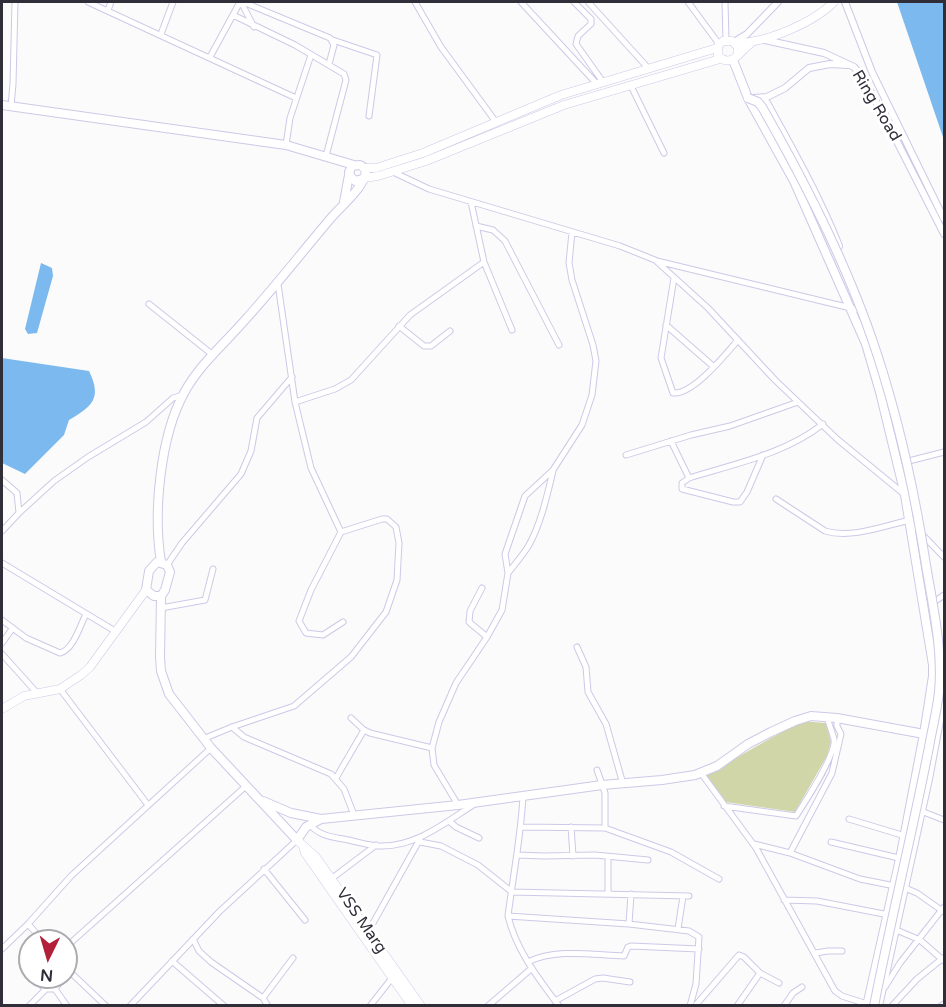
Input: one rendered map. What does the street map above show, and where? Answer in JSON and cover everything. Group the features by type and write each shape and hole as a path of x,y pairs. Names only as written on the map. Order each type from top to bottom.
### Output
{"main road":[{"path":"389,167 561,95 726,44 757,40 810,20 833,3"},
{"path":"726,44 717,54 726,62 757,40"},
{"path":"726,44 738,47 735,57 748,98 795,181 852,310 878,382 905,495 924,607 933,676 900,859 883,926 873,1002"},
{"path":"6,105 286,144 339,162 351,171 355,181 376,168 426,161 564,105 720,59"},
{"path":"748,98 766,103 795,153 823,208 865,312 891,387 925,537 936,602 944,664 940,735 894,929 873,1002"},
{"path":"748,98 758,102 762,107 812,199 871,337 883,373 911,485 934,615 939,652 939,692 925,774 873,1002"},
{"path":"344,203 351,171 360,165 363,175 354,194 344,203 278,284 200,369 183,395 165,441 158,530 164,564 171,576 161,596 160,657 165,685 183,714 211,748 300,843 412,1005"},
{"path":"2,709 24,696 60,689 90,667 146,590 148,571 156,562 164,564"},
{"path":"146,590 154,596 161,596"},
{"path":"260,800 291,813 321,819 458,805 602,785 680,777 698,774 717,766 757,739 811,716 827,716 924,734"},
{"path":"300,843 310,825 321,819"},
{"name":"VSS Marg","path":"300,843 316,857 421,1005"}],"street":[{"path":"6,105 13,84 15,2"},
{"path":"88,2 296,98"},
{"path":"108,10 111,2"},
{"path":"161,34 173,2"},
{"path":"210,57 241,2"},
{"path":"241,2 254,27"},
{"path":"241,2 333,40 377,55 369,116"},
{"path":"415,2 441,48 496,122"},
{"path":"521,2 600,83"},
{"path":"574,2 591,19 588,27 578,36 576,44 600,83"},
{"path":"687,2 726,44"},
{"path":"724,2 726,44"},
{"path":"726,44 747,34 778,2"},
{"name":"Ring Road","path":"845,2 872,72 945,219"},
{"path":"590,3 649,69"},
{"path":"233,15 295,45 344,74 346,80 326,156"},
{"path":"329,64 334,50 333,40"},
{"name":"Ring Road","path":"757,40 789,44 824,53 854,67 861,75 885,118 945,234"},
{"path":"286,144 290,118 311,55"},
{"path":"748,98 767,97 785,88 809,68 830,64 848,64 854,67"},
{"path":"631,86 664,153"},
{"path":"389,167 429,189 620,246 655,260 865,312"},
{"path":"471,202 484,261 512,330"},
{"path":"476,226 493,230 505,241 559,345"},
{"path":"458,805 434,765 432,748 439,722 456,683 502,610 508,573 505,554 525,496 553,470 582,425 592,395 596,361 570,272 572,232"},
{"path":"655,260 708,308 798,402 872,469 905,495"},
{"path":"295,402 335,389 351,380 410,315 484,261"},
{"path":"674,278 661,358 673,393 679,394 687,391 714,367 738,340"},
{"path":"278,284 295,402 311,468 341,532"},
{"path":"149,304 213,356"},
{"path":"399,326 424,346 431,346 450,331"},
{"path":"666,326 714,367"},
{"path":"164,564 241,474 251,451 257,418 292,377"},
{"path":"2,531 54,481 88,457 146,422 172,398 183,395"},
{"path":"626,454 730,426 798,402"},
{"path":"763,455 747,492 740,502 682,489 682,483 689,478 763,455 806,438 823,424"},
{"path":"671,441 689,478"},
{"path":"897,464 945,452"},
{"path":"508,573 531,539 547,495 553,470"},
{"path":"2,480 17,493 19,513"},
{"path":"776,499 832,534 852,533 910,522 945,557"},
{"path":"203,739 294,706 351,657 386,612 397,580 399,543 396,527 387,519 341,532 311,591 299,621 306,633 323,635 343,622"},
{"path":"2,563 116,631"},
{"path":"161,608 205,600 213,568"},
{"path":"482,588 470,611 469,622 487,637"},
{"path":"924,607 945,596"},
{"path":"2,620 12,629 45,647 64,652 69,647 86,614"},
{"path":"2,643 12,629"},
{"path":"577,647 586,667 588,692 606,724 623,784"},
{"path":"2,654 37,693"},
{"path":"933,676 944,695"},
{"path":"60,689 148,805"},
{"path":"724,806 796,816 830,755 834,740 827,716"},
{"path":"351,718 364,730 432,748"},
{"path":"790,854 835,766 841,734 837,726 837,718"},
{"path":"232,727 244,737 331,774 344,789 354,814"},
{"path":"336,778 364,730"},
{"path":"924,734 940,735"},
{"path":"2,949 71,876 211,748"},
{"path":"597,770 605,794 604,828"},
{"path":"698,774 753,844 838,994 873,1002 883,997 886,983 944,910 917,892 860,879 790,854 753,844"},
{"path":"78,936 246,786"},
{"path":"523,796 521,827 517,841 508,916 528,962 557,1003 595,979 630,982"},
{"path":"310,825 332,838 376,845 402,843 420,839 481,802"},
{"path":"909,807 945,820"},
{"path":"849,819 915,838"},
{"path":"449,821 479,838"},
{"path":"521,827 604,828 671,852 718,879"},
{"path":"571,827 573,856"},
{"path":"420,839 441,846 478,865 512,892 686,896 678,929"},
{"path":"368,932 420,839"},
{"path":"831,842 910,861"},
{"path":"130,1005 264,869 300,843"},
{"path":"331,879 376,845"},
{"path":"517,855 608,856 648,860"},
{"path":"608,856 608,894"},
{"path":"264,869 305,920"},
{"path":"629,924 631,894"},
{"path":"784,900 817,901 897,916"},
{"path":"508,916 629,924 689,931 699,937 696,984 692,1005"},
{"path":"28,924 32,929"},
{"path":"883,926 920,940 944,959 917,979 892,1005"},
{"path":"193,939 199,951 211,962 263,998 268,1005"},
{"path":"528,962 540,955 624,956 628,947 631,946 699,949"},
{"path":"816,953 842,951"},
{"path":"692,1005 736,956 744,957 760,973 779,983"},
{"path":"263,998 293,958"},
{"path":"172,961 224,1005"},
{"path":"488,1005 532,968"},
{"path":"737,1005 760,973"},
{"path":"370,1005 392,978"},
{"path":"78,979 106,1005"},
{"path":"784,1005 793,993 802,987"},
{"path":"29,1005 46,989"},
{"path":"55,989 67,1005"}],"green space":[{"path":"801,721 826,723 831,742 827,756 795,812 725,802 706,775"}],"water":[{"path":"897,2 944,2 944,140"},
{"path":"41,263 52,268 53,276 37,333 28,334 25,329"},
{"path":"2,358 89,371 95,388 95,395 89,405 69,420 64,435 25,474 2,463"}]}
